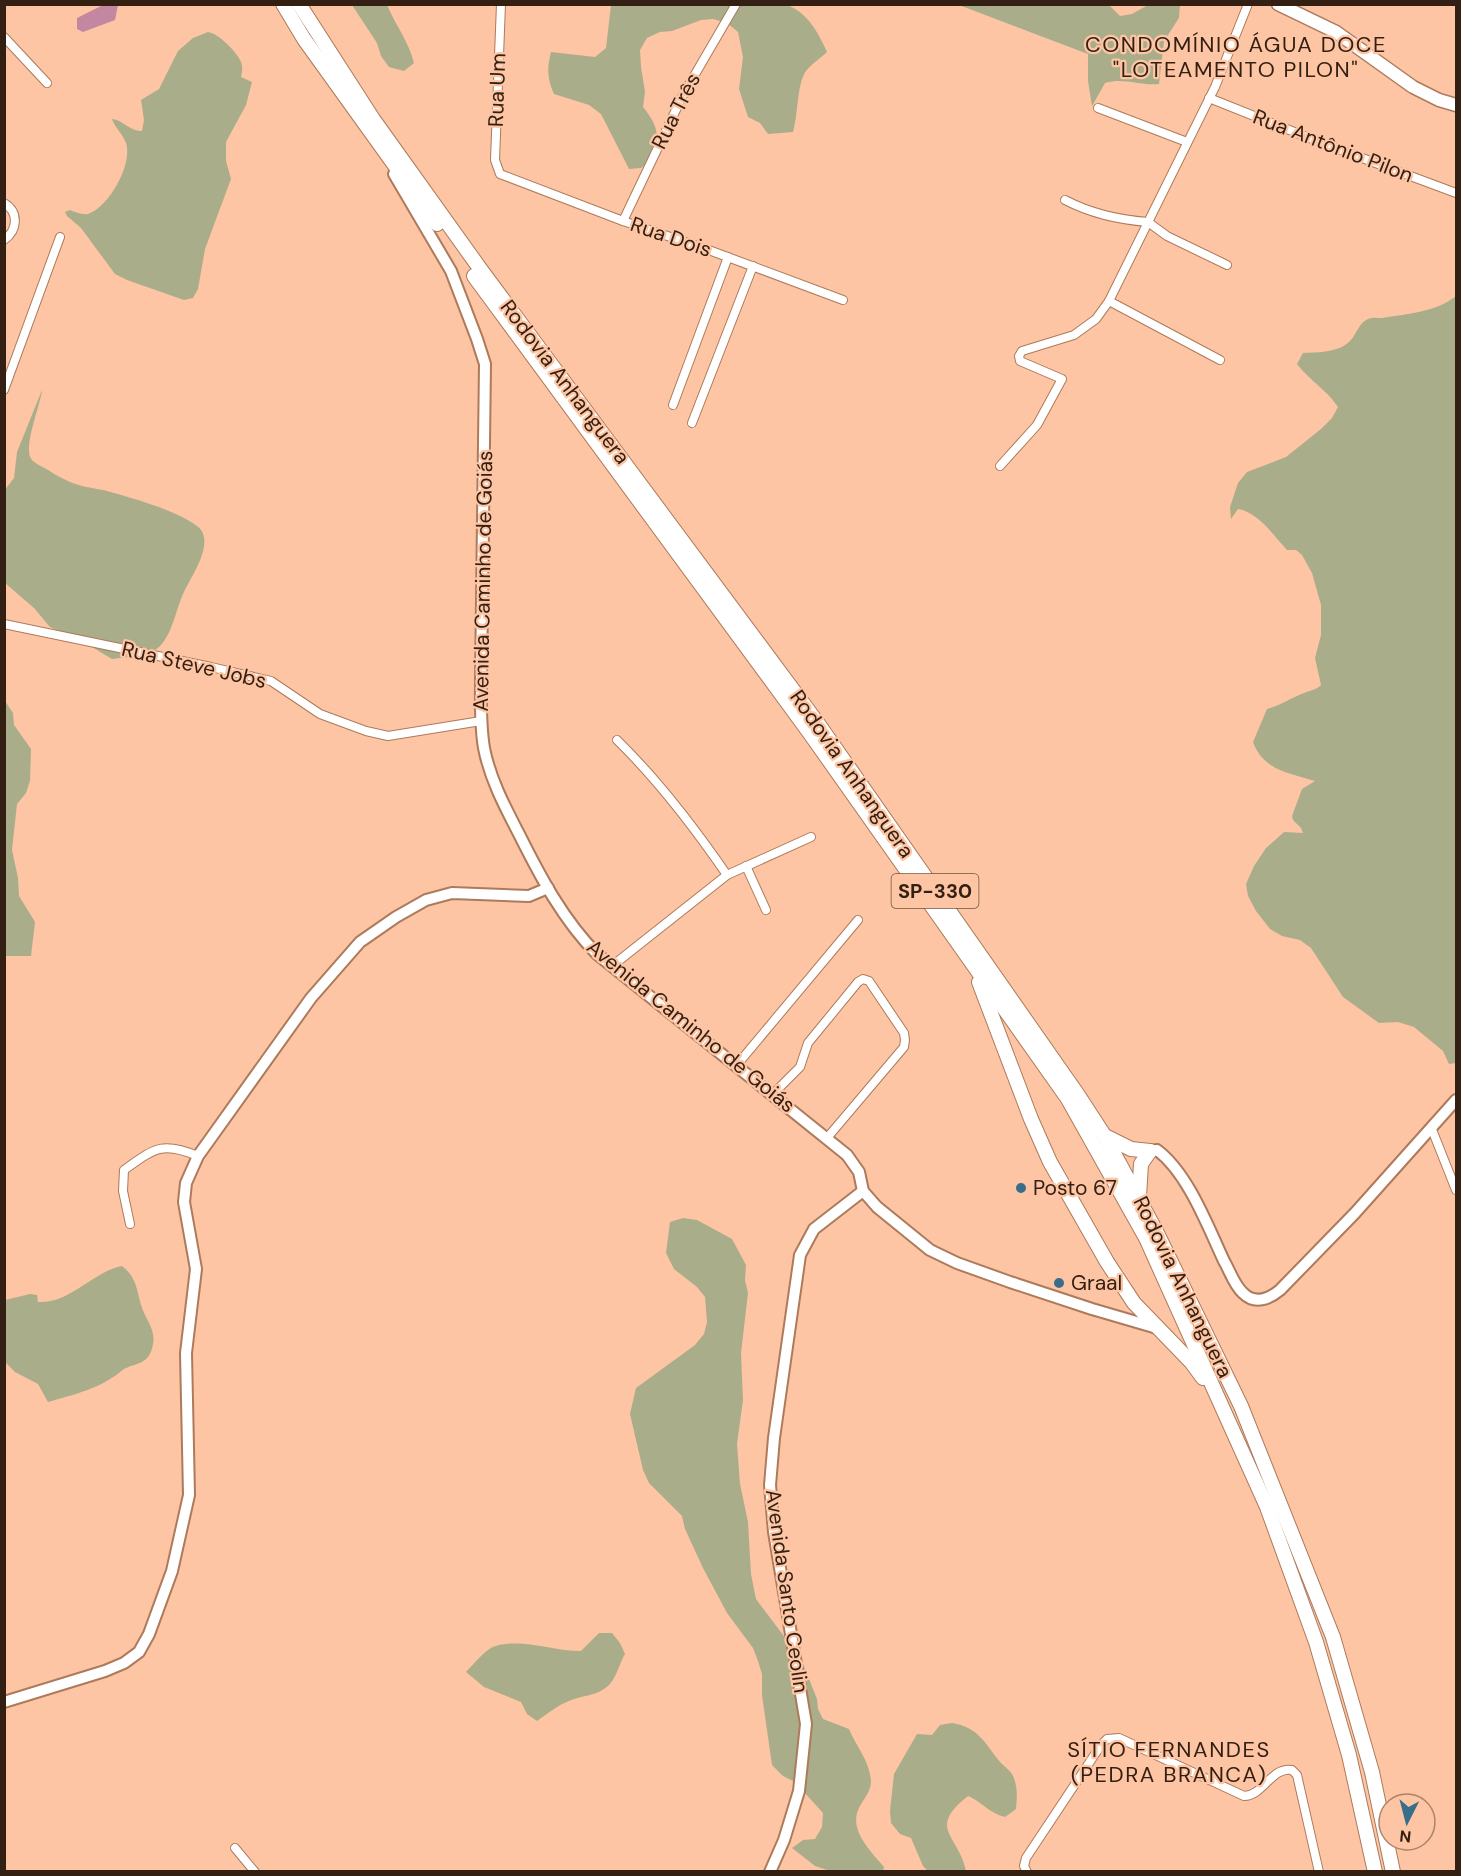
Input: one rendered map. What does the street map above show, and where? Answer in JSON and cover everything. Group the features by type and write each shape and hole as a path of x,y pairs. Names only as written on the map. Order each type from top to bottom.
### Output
{"highway":[{"name":"Rodovia Anhanguera","path":"283,4 304,39 474,275 809,732 1073,1109 1146,1238 1267,1508 1310,1623 1349,1755 1375,1872"},
{"name":"Rodovia Anhanguera","path":"299,4 373,119 481,270 819,725 1104,1135 1139,1198 1241,1406 1334,1637 1372,1772 1393,1872"},
{"path":"972,963 1031,1119 1050,1162 1122,1287 1134,1303 1192,1363 1222,1406"},
{"path":"1104,1135 1123,1146 1150,1151 1141,1164 1139,1198"}],"main road":[{"path":"1278,4 1336,32 1413,87 1439,100 1456,105"}],"street":[{"name":"Rua Um","path":"500,174 495,160 501,4"},
{"name":"Rua Três","path":"623,221 683,95 736,4"},
{"path":"1000,466 1036,424 1062,379 1020,361 1022,351 1074,335 1096,320 1109,301 1209,98 1248,4"},
{"path":"4,37 48,83"},
{"name":"Rua Antônio Pilon","path":"1209,98 1456,193"},
{"path":"1098,108 1187,142"},
{"name":"Avenida Caminho de Goiás","path":"366,125 451,271 485,364 481,721 485,750 499,795 548,888 585,942 847,1155 859,1172 863,1191 877,1207 930,1250 986,1274 1160,1329"},
{"name":"Rua Dois","path":"500,174 843,300"},
{"path":"1065,200 1076,206 1131,221 1148,222 1167,236 1227,265"},
{"path":"4,202 13,211 15,225 13,232 4,240"},
{"path":"4,390 60,237"},
{"path":"673,405 728,257"},
{"path":"692,423 753,266"},
{"path":"1109,301 1220,360"},
{"name":"Rua Steve Jobs","path":"4,624 271,681 320,714 366,731 388,736 481,721"},
{"path":"617,740 648,770 727,874"},
{"path":"612,966 727,874 811,837"},
{"path":"746,866 766,909"},
{"path":"4,1702 124,1663 139,1652 149,1634 168,1582 189,1495 186,1353 196,1269 184,1202 186,1183 198,1156 311,998 360,942 426,900 452,893 529,896 548,888"},
{"path":"736,1066 858,920"},
{"path":"773,1094 800,1067 808,1043 858,982 863,979 869,981 904,1033 904,1047 827,1138"},
{"path":"1150,1151 1157,1150 1171,1163 1202,1214 1235,1282 1243,1293 1252,1299 1262,1300 1272,1297 1297,1273 1355,1213 1456,1100"},
{"path":"1431,1127 1456,1190"},
{"path":"130,1224 123,1191 124,1170 146,1154 169,1146 198,1156"},
{"name":"Avenida Santo Ceolin","path":"770,1872 784,1840 799,1791 807,1724 774,1532 770,1485 774,1438 800,1255 814,1229 863,1191"},
{"path":"1028,1872 1024,1866 1026,1858 1101,1745 1107,1739 1119,1738 1244,1796 1252,1794 1281,1770 1288,1769 1295,1772 1319,1872"},
{"path":"235,1848 255,1872"}],"green space":[{"path":"352,5 387,5 414,63 404,71 389,67 381,56 377,43"},
{"path":"611,5 786,5 800,12 816,31 827,52 808,68 803,76 793,132 768,134 760,123 748,117 739,89 743,57 738,32 727,23 713,19 701,20 647,38 640,50 645,92 643,107 655,126 657,138 652,160 641,168 629,169 601,114 589,105 554,94 548,73 551,52 595,57 606,48"},
{"path":"959,5 1109,5 1120,16 1132,14 1148,5 1180,5 1179,18 1164,41 1159,84 1119,81 1105,83 1092,106 1088,81 1088,54"},
{"path":"208,32 217,36 232,49 241,62 241,77 252,82 246,105 226,142 226,161 231,179 205,249 198,289 193,298 184,300 115,274 81,228 65,212 70,210 88,214 104,203 123,173 127,152 125,140 112,119 134,130 142,131 144,120 141,100 159,89 178,51 193,38"},
{"path":"1456,296 1456,1063 1449,1064 1443,1051 1414,1027 1398,1022 1379,1023 1343,997 1311,948 1300,940 1282,936 1270,929 1248,896 1246,884 1266,848 1284,832 1303,833 1292,816 1302,789 1315,781 1287,773 1270,765 1257,751 1253,742 1267,709 1321,685 1315,658 1321,635 1321,605 1312,573 1302,555 1296,550 1287,550 1265,525 1245,511 1238,509 1231,519 1230,507 1238,483 1247,472 1286,457 1321,429 1332,418 1338,407 1297,364 1303,353 1328,351 1341,347 1351,340 1362,323 1370,318 1421,312 1440,306"},
{"path":"42,390 29,447 32,460 72,483 126,496 165,509 188,520 202,532 204,549 201,559 181,598 164,641 155,650 137,656 112,659 82,641 50,627 34,608 5,583 4,491 14,478 17,452"},
{"path":"5,701 13,713 14,725 31,749 30,781 26,793 17,804 12,850 19,896 35,922 31,956 5,956"},
{"path":"683,1218 697,1220 732,1239 746,1265 745,1280 748,1293 741,1353 743,1400 737,1444 740,1484 748,1522 751,1574 756,1599 801,1659 823,1719 849,1729 865,1761 871,1785 860,1806 856,1823 862,1839 884,1867 883,1871 830,1871 815,1866 792,1848 803,1840 815,1839 822,1827 823,1813 795,1782 783,1776 772,1765 762,1695 762,1674 753,1648 727,1613 703,1568 685,1529 682,1516 649,1483 643,1470 630,1414 636,1388 695,1345 704,1334 707,1322 705,1297 697,1287 674,1269 666,1253 670,1222"},
{"path":"122,1266 133,1279 152,1329 154,1339 151,1352 144,1361 104,1382 48,1402 38,1384 15,1372 5,1362 5,1300 30,1294 37,1295 38,1302 50,1301 71,1293 111,1269"},
{"path":"599,1633 612,1633 625,1654 611,1682 600,1691 561,1705 537,1721 527,1714 521,1702 484,1687 466,1672 493,1647 515,1643 581,1651"},
{"path":"952,1723 975,1733 1011,1772 1015,1780 1016,1809 1005,1817 994,1813 968,1796 956,1807 947,1825 966,1871 928,1871 923,1866 911,1838 900,1834 891,1823 894,1774 917,1734 932,1735 940,1725"}],"shaded area":[{"path":"105,4 118,5 115,20 83,32 77,29 77,18"}],"place":[{"name":"Posto 67","path":"1021,1188"},
{"name":"Graal","path":"1059,1283"}],"district":[{"name":"CONDOMÍNIO ÁGUA DOCE \"LOTEAMENTO PILON\"","path":"1236,56"},
{"name":"SÍTIO FERNANDES (PEDRA BRANCA)","path":"1169,1762"}]}
